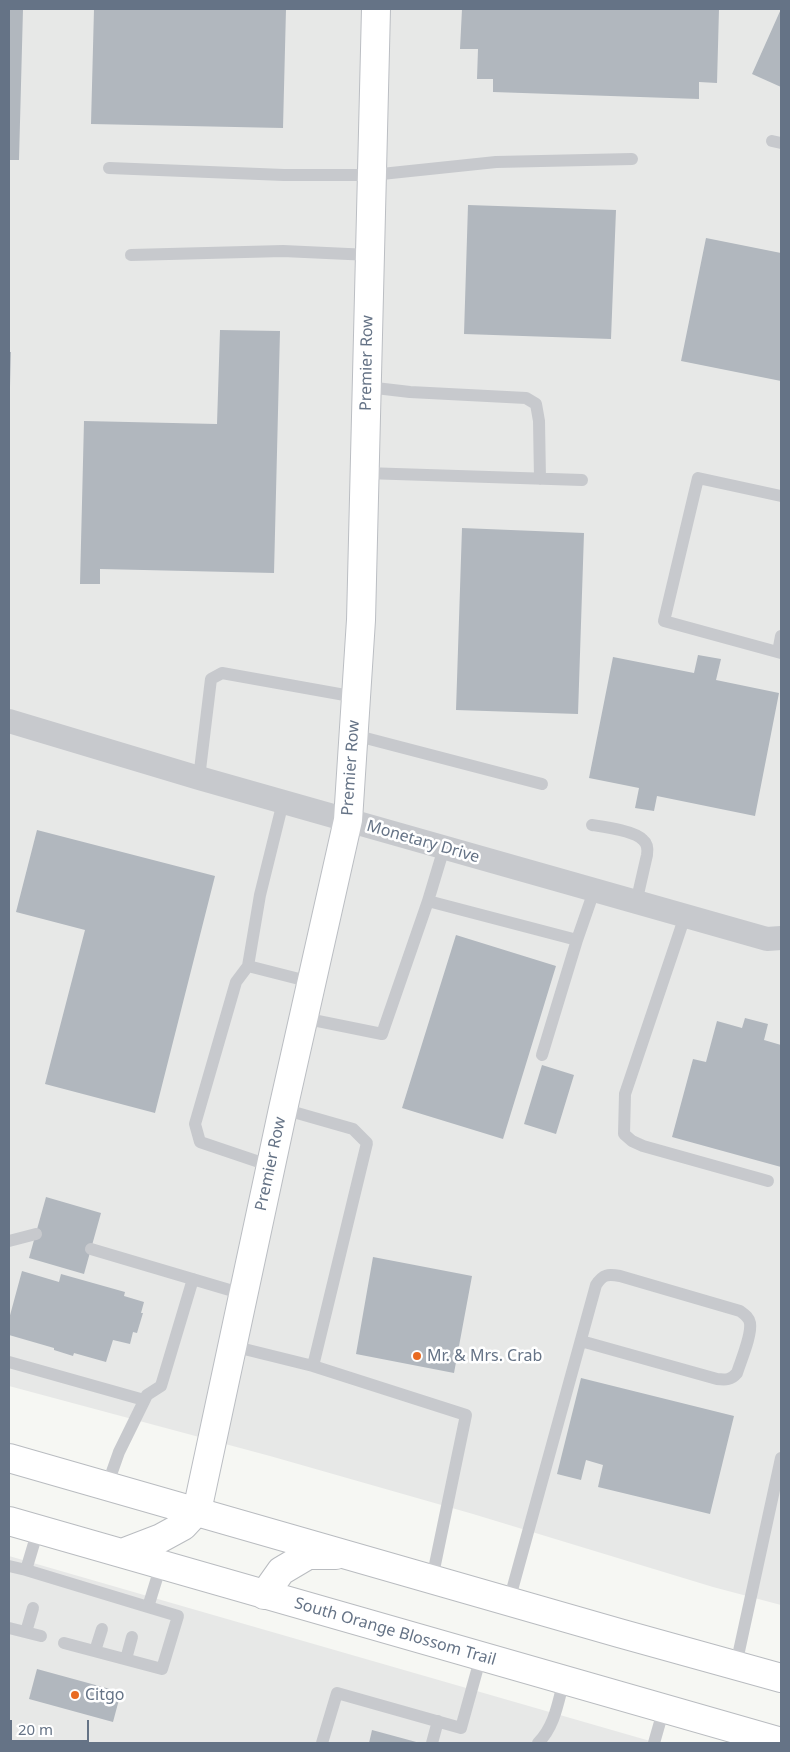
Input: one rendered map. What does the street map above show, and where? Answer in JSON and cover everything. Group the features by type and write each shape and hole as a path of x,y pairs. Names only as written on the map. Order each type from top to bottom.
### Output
{"main road":[{"name":"Premier Row","path":"197,1511 283,1109 348,820 361,620 376,9"},
{"path":"9,1458 781,1678"},
{"path":"122,1553 161,1538 183,1526 197,1511"},
{"name":"South Orange Blossom Trail","path":"9,1522 664,1708 724,1730 781,1742"},
{"path":"264,1595 281,1571 308,1556 347,1554"}],"street":[{"name":"Monetary Drive","path":"9,721 199,778 636,903 767,939 781,938"}],"lane":[{"path":"109,168 284,175 372,174 496,162 632,159"},
{"path":"131,255 283,251 370,254"},
{"path":"367,387 410,392 526,398 536,404 539,421 540,479"},
{"path":"364,473 582,480"},
{"path":"781,496 698,478 664,621 780,652 781,636"},
{"path":"199,778 211,679 222,673 356,697"},
{"path":"354,735 542,784"},
{"path":"271,1166 200,1142 195,1124 236,982 248,966 260,895 283,802"},
{"path":"592,824 635,834 644,840 648,847 636,903"},
{"path":"303,1018 382,1034 428,901 444,848"},
{"path":"542,1055 594,891"},
{"path":"428,901 577,940"},
{"path":"685,916 625,1094 624,1134 632,1141 644,1146 768,1181"},
{"path":"248,966 312,982"},
{"path":"283,1109 352,1129 367,1143 313,1366"},
{"path":"9,1241 36,1234"},
{"path":"91,1249 243,1294"},
{"path":"510,1602 596,1285 600,1278 609,1274 740,1311 750,1321 737,1373 732,1378 725,1380 581,1341"},
{"path":"107,1486 119,1452 144,1400 147,1395 161,1386 193,1279"},
{"path":"232,1346 313,1366 466,1415 432,1579"},
{"path":"9,1362 144,1400"},
{"path":"736,1665 781,1458"},
{"path":"26,1570 38,1530"},
{"path":"143,1607 161,1565"},
{"path":"9,1566 26,1570 42,1578 73,1588 178,1616 162,1669 64,1643"},
{"path":"26,1632 33,1608"},
{"path":"9,1628 41,1636"},
{"path":"95,1651 102,1629"},
{"path":"126,1659 132,1637"},
{"path":"322,1743 337,1693 462,1728 480,1656"},
{"path":"538,1743 548,1734 564,1680"},
{"path":"654,1743 664,1708"},
{"path":"432,1743 438,1721"}],"shaded area":[{"path":"9,9 781,9 781,1605 713,1587 473,1514 270,1456 9,1386"},
{"path":"9,1556 182,1606 657,1743 9,1743"}],"building":[{"path":"9,9 23,9 19,160 9,160"},
{"path":"94,9 286,9 283,128 91,124"},
{"path":"462,9 719,9 717,83 699,82 699,99 493,92 493,79 477,79 478,49 460,49"},
{"path":"781,9 781,87 752,74"},
{"path":"468,205 616,210 611,339 464,334"},
{"path":"706,238 781,253 781,381 681,361"},
{"path":"220,330 280,331 274,573 100,569 100,584 80,584 84,421 217,424"},
{"path":"9,352 11,352 10,387 9,387"},
{"path":"462,528 584,533 578,714 456,710"},
{"path":"698,655 721,659 716,680 779,693 755,816 657,796 654,811 635,808 639,788 589,778 613,657 694,673"},
{"path":"37,830 215,876 155,1113 45,1084 85,930 16,912"},
{"path":"456,935 556,966 503,1139 402,1108"},
{"path":"745,1018 768,1024 764,1040 781,1045 781,1167 672,1137 693,1059 706,1062 717,1021 742,1028"},
{"path":"542,1065 574,1075 556,1134 524,1124"},
{"path":"46,1197 101,1213 84,1274 29,1258"},
{"path":"373,1257 472,1276 454,1373 356,1354"},
{"path":"22,1271 59,1282 61,1274 125,1292 124,1296 144,1302 137,1333 133,1332 130,1344 113,1340 106,1362 74,1353 73,1356 54,1350 54,1348 9,1335 9,1319"},
{"path":"581,1378 734,1416 710,1514 598,1487 603,1465 586,1460 581,1480 557,1474"},
{"name":"Citgo","path":"37,1669 121,1692 113,1722 29,1699"},
{"path":"372,1730 420,1743 369,1743"}],"place":[{"name":"Mr. & Mrs. Crab","path":"417,1356"},
{"name":"Citgo","path":"75,1695"}]}
